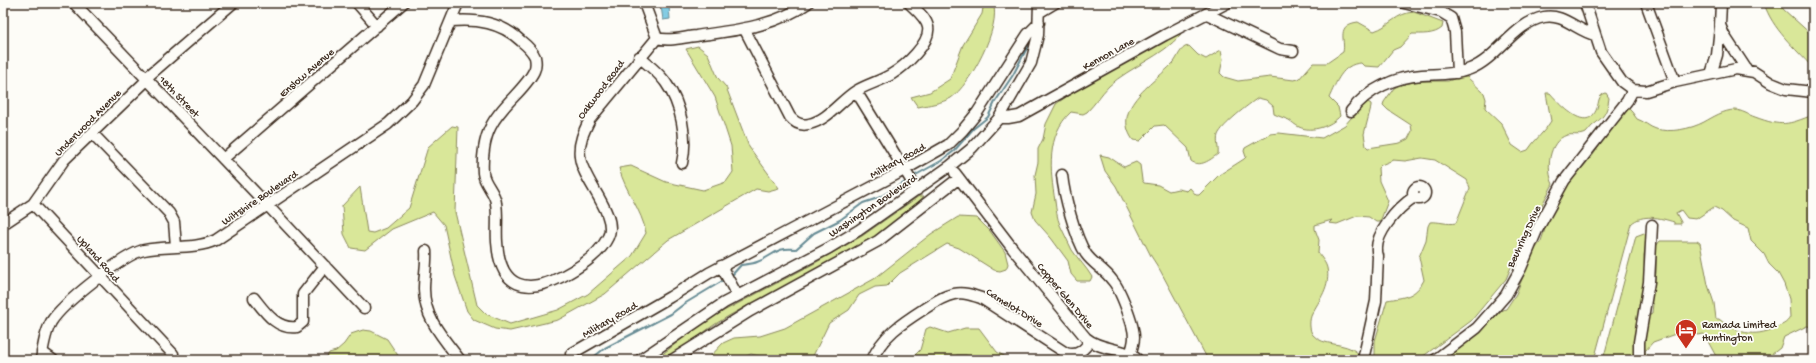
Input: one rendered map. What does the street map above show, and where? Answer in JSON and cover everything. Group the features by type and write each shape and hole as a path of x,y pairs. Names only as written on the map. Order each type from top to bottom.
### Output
{"street":[{"name":"18th Street","path":"74,3 268,205 364,308"},
{"name":"Underwood Avenue","path":"33,204 64,160 147,79 233,3"},
{"path":"357,3 377,26"},
{"name":"Enslow Avenue","path":"223,159 404,3"},
{"name":"Wiltshire Boulevard","path":"41,356 46,333 52,320 100,277 137,252 153,248 208,244 380,129 412,101 424,85 458,3"},
{"path":"644,3 656,38 675,39 745,30 770,22 808,3"},
{"path":"745,30 787,112 797,124 807,125 820,120 856,91 893,73 918,51 928,33 926,23 909,3"},
{"path":"1039,7 1055,3"},
{"name":"Kennon Lane","path":"999,118 1019,116 1165,35 1227,3"},
{"path":"1404,3 1441,12 1451,18 1455,32 1457,73"},
{"path":"1585,3 1598,46 1605,59 1622,82 1632,90 1646,90 1675,82 1736,69 1754,72 1778,86 1795,91 1813,92"},
{"path":"1646,3 1675,82"},
{"path":"1711,74 1716,55 1721,3"},
{"name":"Washington Boulevard","path":"640,360 710,312 737,296 843,240 917,190 950,166 982,139 999,118 1031,63 1040,23 1039,7"},
{"path":"1207,14 1280,49 1293,51"},
{"path":"1351,111 1366,96 1396,79 1412,76 1457,73 1477,66 1523,28 1540,18 1557,17 1595,35"},
{"name":"Oakwood Road","path":"451,21 484,22 505,29 525,44 535,58 536,66 531,76 503,108 490,127 484,147 483,166 485,180 496,201 497,244 501,262 504,270 513,281 524,286 540,284 569,273 589,259 606,241 611,229 608,216 581,163 581,141 590,119 656,38"},
{"name":"Military Road","path":"571,354 721,266 943,148 962,131 977,113 1028,34 1040,23"},
{"path":"1720,25 1728,42 1747,70"},
{"path":"639,57 661,77 675,98 680,116 684,142 682,163"},
{"name":"Beuhring Drive","path":"1435,360 1477,328 1506,295 1521,268 1536,230 1564,181 1622,107 1632,90"},
{"path":"856,91 917,190"},
{"path":"92,133 170,213 174,222 176,246"},
{"name":"Copper Glen Drive","path":"950,166 1013,250 1090,341 1134,357 1134,332 1121,295 1115,282 1090,258 1083,248 1068,206 1062,175"},
{"path":"672,360 750,311 878,241 959,178"},
{"path":"1363,360 1376,301 1378,242 1380,236 1398,210 1414,197"},
{"path":"3,224 33,204"},
{"name":"Upland Road","path":"33,204 172,357"},
{"path":"1639,360 1640,335 1650,282 1652,225"},
{"path":"426,251 424,289 427,311 439,332 460,360"},
{"path":"254,298 276,322 288,327 297,328 303,322 303,294 326,266"},
{"path":"721,266 737,296"},
{"name":"Camelot Drive","path":"872,360 885,338 900,324 945,296 960,293 974,295 981,298 1066,354 1079,353 1090,341"},
{"path":"41,356 53,360"}],"green space":[{"path":"981,3 993,3 995,13 989,40 975,68 959,91 951,98 939,103 918,107 911,97 930,92 950,79 963,45 982,14 983,8"},
{"path":"1764,3 1781,3 1783,9 1813,36 1813,68 1778,30"},
{"path":"1414,12 1443,23 1442,28 1432,33 1412,34 1400,47 1393,50 1379,67 1364,66 1361,63 1354,64 1344,71 1340,75 1329,98 1338,107 1340,116 1332,123 1321,128 1304,129 1299,127 1289,120 1274,114 1273,106 1266,100 1258,98 1236,115 1220,131 1217,138 1218,154 1212,159 1198,164 1191,161 1188,148 1164,125 1155,126 1140,141 1133,140 1127,128 1127,117 1131,106 1138,96 1174,62 1185,47 1189,46 1198,55 1206,59 1221,50 1223,59 1220,73 1224,77 1238,81 1270,77 1294,80 1299,79 1313,63 1327,63 1343,52 1343,34 1346,26 1358,22 1374,31 1380,29 1402,15"},
{"path":"1181,34 1165,49 1109,86 1087,112 1083,114 1071,112 1057,131 1051,166 1057,216 1072,250 1092,277 1090,281 1077,281 1071,274 1068,261 1035,220 1032,212 1036,194 1035,175 1038,162 1038,149 1043,139 1046,124 1056,104 1080,87 1172,36"},
{"path":"698,46 708,54 718,78 726,87 749,147 779,188 768,191 756,189 668,240 605,294 558,320 510,331 495,329 474,320 467,311 455,276 444,225 433,212 392,229 365,250 351,248 344,234 342,206 360,187 367,232 373,233 386,228 409,208 428,147 452,126 458,127 455,212 477,305 486,314 510,324 558,310 588,294 632,256 646,233 641,216 625,185 619,168 631,166 666,182 703,190 726,182 733,172 731,146 715,97 686,49"},
{"path":"1460,77 1467,77 1484,93 1486,99 1485,108 1501,123 1512,145 1522,152 1528,150 1551,121 1546,93 1550,93 1560,104 1574,115 1587,119 1593,116 1599,99 1603,94 1606,93 1609,98 1604,114 1586,133 1567,135 1561,138 1552,149 1549,164 1553,184 1519,248 1506,279 1471,321 1418,360 1376,360 1375,358 1375,341 1387,300 1404,297 1413,293 1421,286 1424,280 1419,257 1426,240 1430,222 1449,224 1456,223 1470,188 1467,180 1435,160 1422,158 1405,161 1393,160 1381,165 1378,168 1379,181 1388,201 1380,222 1376,222 1369,217 1357,216 1337,224 1329,223 1332,220 1315,225 1319,240 1318,253 1326,264 1328,275 1324,292 1310,319 1311,331 1317,339 1352,349 1358,353 1356,360 1208,360 1151,256 1116,186 1105,171 1100,155 1109,157 1124,167 1136,162 1140,165 1142,180 1144,183 1158,185 1169,191 1178,189 1187,191 1190,188 1196,195 1199,195 1219,175 1246,157 1244,151 1245,148 1270,134 1279,133 1322,138 1345,125 1358,110 1368,102 1371,104 1371,107 1364,134 1366,146 1368,148 1400,143 1408,139 1412,131 1411,125 1383,105 1394,88 1418,81 1448,81"},
{"path":"1629,109 1637,119 1651,127 1668,131 1693,127 1719,114 1731,110 1740,111 1764,120 1784,124 1813,115 1813,211 1810,223 1813,230 1813,327 1807,326 1784,337 1780,348 1771,355 1768,360 1718,360 1704,334 1697,335 1692,328 1653,342 1645,351 1648,360 1644,360 1644,341 1648,315 1652,313 1653,304 1651,302 1656,273 1656,246 1660,241 1697,241 1700,243 1708,285 1714,303 1716,319 1719,319 1725,324 1739,331 1760,333 1786,323 1790,317 1789,299 1784,284 1778,273 1769,264 1764,254 1751,241 1748,228 1733,221 1722,211 1714,207 1696,219 1687,218 1681,210 1676,213 1681,224 1674,224 1674,222 1663,219 1646,217 1641,218 1631,224 1594,360 1444,360 1481,331 1502,310 1506,309 1516,294 1533,252 1541,241 1547,223 1570,182 1593,155 1617,120"},
{"path":"919,196 924,196 902,217 878,235 825,266 717,323 670,356 655,360 688,334 718,314 815,263 862,236"},
{"path":"958,217 977,218 990,231 1005,252 1008,264 1006,269 1000,271 994,270 959,248 947,244 900,273 887,286 875,287 859,295 849,310 829,323 811,360 764,360 762,357 751,354 738,360 707,360 723,343 734,338 760,336 785,328 874,279 931,234"},
{"path":"1644,233 1647,236 1644,255 1645,278 1634,342 1634,360 1603,360 1636,236"},
{"path":"930,327 948,333 965,328 979,328 997,352 1011,360 974,360 966,355 957,355 948,360 910,360 920,350 926,329"},
{"path":"363,330 371,331 387,339 401,360 325,360 329,353 336,351 344,344 351,334"}],"water":[{"path":"661,6 669,6 670,19 663,20"}],"waterway":[{"path":"914,176 941,161 954,151 973,129 988,117 995,102 1013,75 1029,44"},
{"path":"732,275 741,265 755,263 779,250 796,249 814,233 840,220 863,203 878,198 907,181"},
{"path":"590,360 605,348 671,314 684,304 724,280"}],"place":[{"name":"Ramada Limited Huntington","path":"1686,350"}]}
